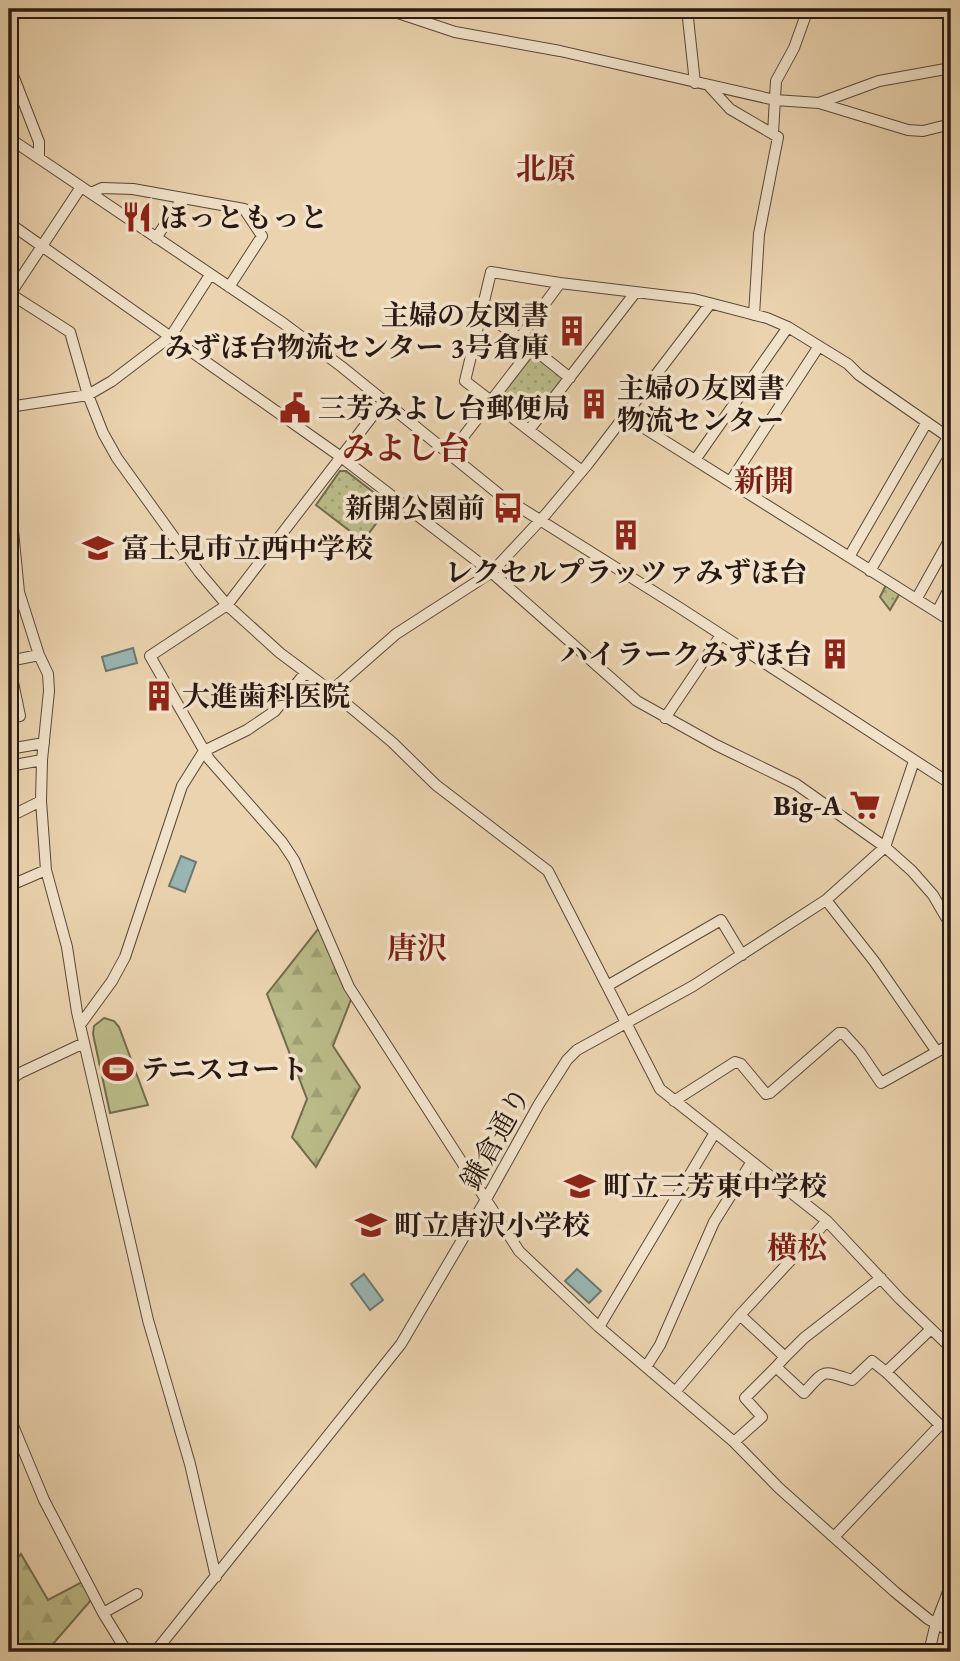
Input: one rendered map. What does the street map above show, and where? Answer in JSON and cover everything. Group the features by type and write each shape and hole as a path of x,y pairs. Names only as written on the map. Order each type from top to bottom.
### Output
{"street":[{"path":"386,9 455,32 560,51 775,100 819,103 908,130 923,131 951,124"},
{"path":"687,9 695,83"},
{"path":"773,132 778,76 794,48 808,9"},
{"path":"9,65 39,142 39,158"},
{"path":"819,103 879,80 951,68"},
{"path":"709,86 730,109 773,132 779,140 762,209 755,272 754,315"},
{"path":"9,138 332,359 500,495 951,784"},
{"path":"81,187 9,294 70,332 88,395 103,433 130,478 199,572 227,605 305,673 392,742 436,785 548,871 660,1089 827,1222 951,1348"},
{"path":"91,193 102,188 133,189 182,200 244,209 262,236 229,287"},
{"path":"156,238 182,200"},
{"path":"9,223 341,457 492,572 637,701 665,718 796,784 885,847 912,871 933,895 951,926"},
{"path":"582,471 465,381 491,272 560,284 694,299 788,327 848,364 859,375 950,438 870,571"},
{"path":"9,407 88,395 112,381 171,336 210,275"},
{"path":"520,338 560,284"},
{"path":"529,430 635,293"},
{"path":"331,691 396,634 492,572 582,471 710,304"},
{"path":"481,312 520,338 570,378"},
{"path":"695,460 788,327"},
{"path":"730,482 819,346"},
{"path":"450,454 531,349"},
{"path":"383,401 227,605 150,656 204,751 288,851 301,874 349,987 519,1251 600,1327 734,1443 757,1468 895,1592 928,1619 951,1632"},
{"path":"625,416 951,621"},
{"path":"849,557 927,422"},
{"path":"9,490 19,592 39,655 48,674 41,801 46,870 66,947 80,1025 153,1341 190,1464 216,1577"},
{"path":"917,598 951,537"},
{"path":"937,612 951,585"},
{"path":"665,718 721,635"},
{"path":"9,719 20,716 9,662 39,655"},
{"path":"80,1025 112,981 125,957 182,786 204,751 247,730 275,711 305,673"},
{"path":"9,749 44,743"},
{"path":"9,766 42,760"},
{"name":"鎌倉通り","path":"155,1652 401,1344 567,1060 578,1050 742,955 826,900 885,847 914,761"},
{"path":"9,817 41,801"},
{"path":"9,886 46,870"},
{"path":"826,900 874,961 937,1052"},
{"path":"607,986 721,920 742,955"},
{"path":"674,1101 735,1062 741,1064 766,1094 770,1093 839,1033 843,1033 860,1052 881,1083 951,1044"},
{"path":"9,1081 20,1073 84,1043"},
{"path":"600,1327 714,1134"},
{"path":"646,1367 660,1345 714,1223 751,1163"},
{"path":"675,1392 740,1315 827,1222"},
{"path":"734,1443 762,1417 745,1398 804,1338 880,1278"},
{"path":"740,1315 785,1357"},
{"path":"886,1372 931,1329"},
{"path":"776,1367 804,1392 822,1373 828,1372 852,1380 872,1361 940,1425 834,1537"},
{"path":"9,1416 44,1500 103,1614 127,1652"},
{"path":"929,1652 936,1623 951,1584"},
{"path":"103,1614 137,1594"}],"green space":[{"path":"535,355 562,376 563,380 530,422 526,423 500,403 499,398 531,356"},
{"path":"340,471 346,471 390,505 363,541 316,505"},
{"path":"886,585 900,593 890,610 880,597"},
{"path":"319,928 352,997 333,1046 360,1087 316,1167 292,1137 307,1099 267,994"},
{"name":"テニスコート","path":"104,1018 114,1021 119,1027 148,1105 110,1113 93,1034 94,1026"},
{"path":"21,1554 48,1600 82,1582 92,1599 46,1652 20,1652 9,1644 9,1567"}],"water":[{"path":"133,648 137,663 106,671 102,657"},
{"path":"181,856 196,862 185,892 169,886"},
{"path":"577,1269 601,1291 589,1303 565,1281"},
{"path":"364,1274 383,1300 370,1310 351,1284"}],"place":[{"name":"ほっともっと","path":"137,217"},
{"name":"主婦の友図書 みずほ台物流センター 3号倉庫","path":"572,331"},
{"name":"主婦の友図書 物流センター","path":"594,404"},
{"name":"三芳みよし台郵便局","path":"295,408"},
{"name":"新開公園前","path":"508,508"},
{"name":"レクセルプラッツァみずほ台","path":"626,535"},
{"name":"富士見市立西中学校","path":"98,548"},
{"name":"ハイラークみずほ台","path":"835,654"},
{"name":"大進歯科医院","path":"159,696"},
{"name":"Big-A","path":"865,805"},
{"name":"テニスコート","path":"118,1069"},
{"name":"町立三芳東中学校","path":"580,1186"},
{"name":"町立唐沢小学校","path":"371,1225"}],"district":[{"name":"北原","path":"546,169"},
{"name":"みよし台","path":"406,448"},
{"name":"新開","path":"764,481"},
{"name":"唐沢","path":"417,948"},
{"name":"横松","path":"797,1248"}]}
